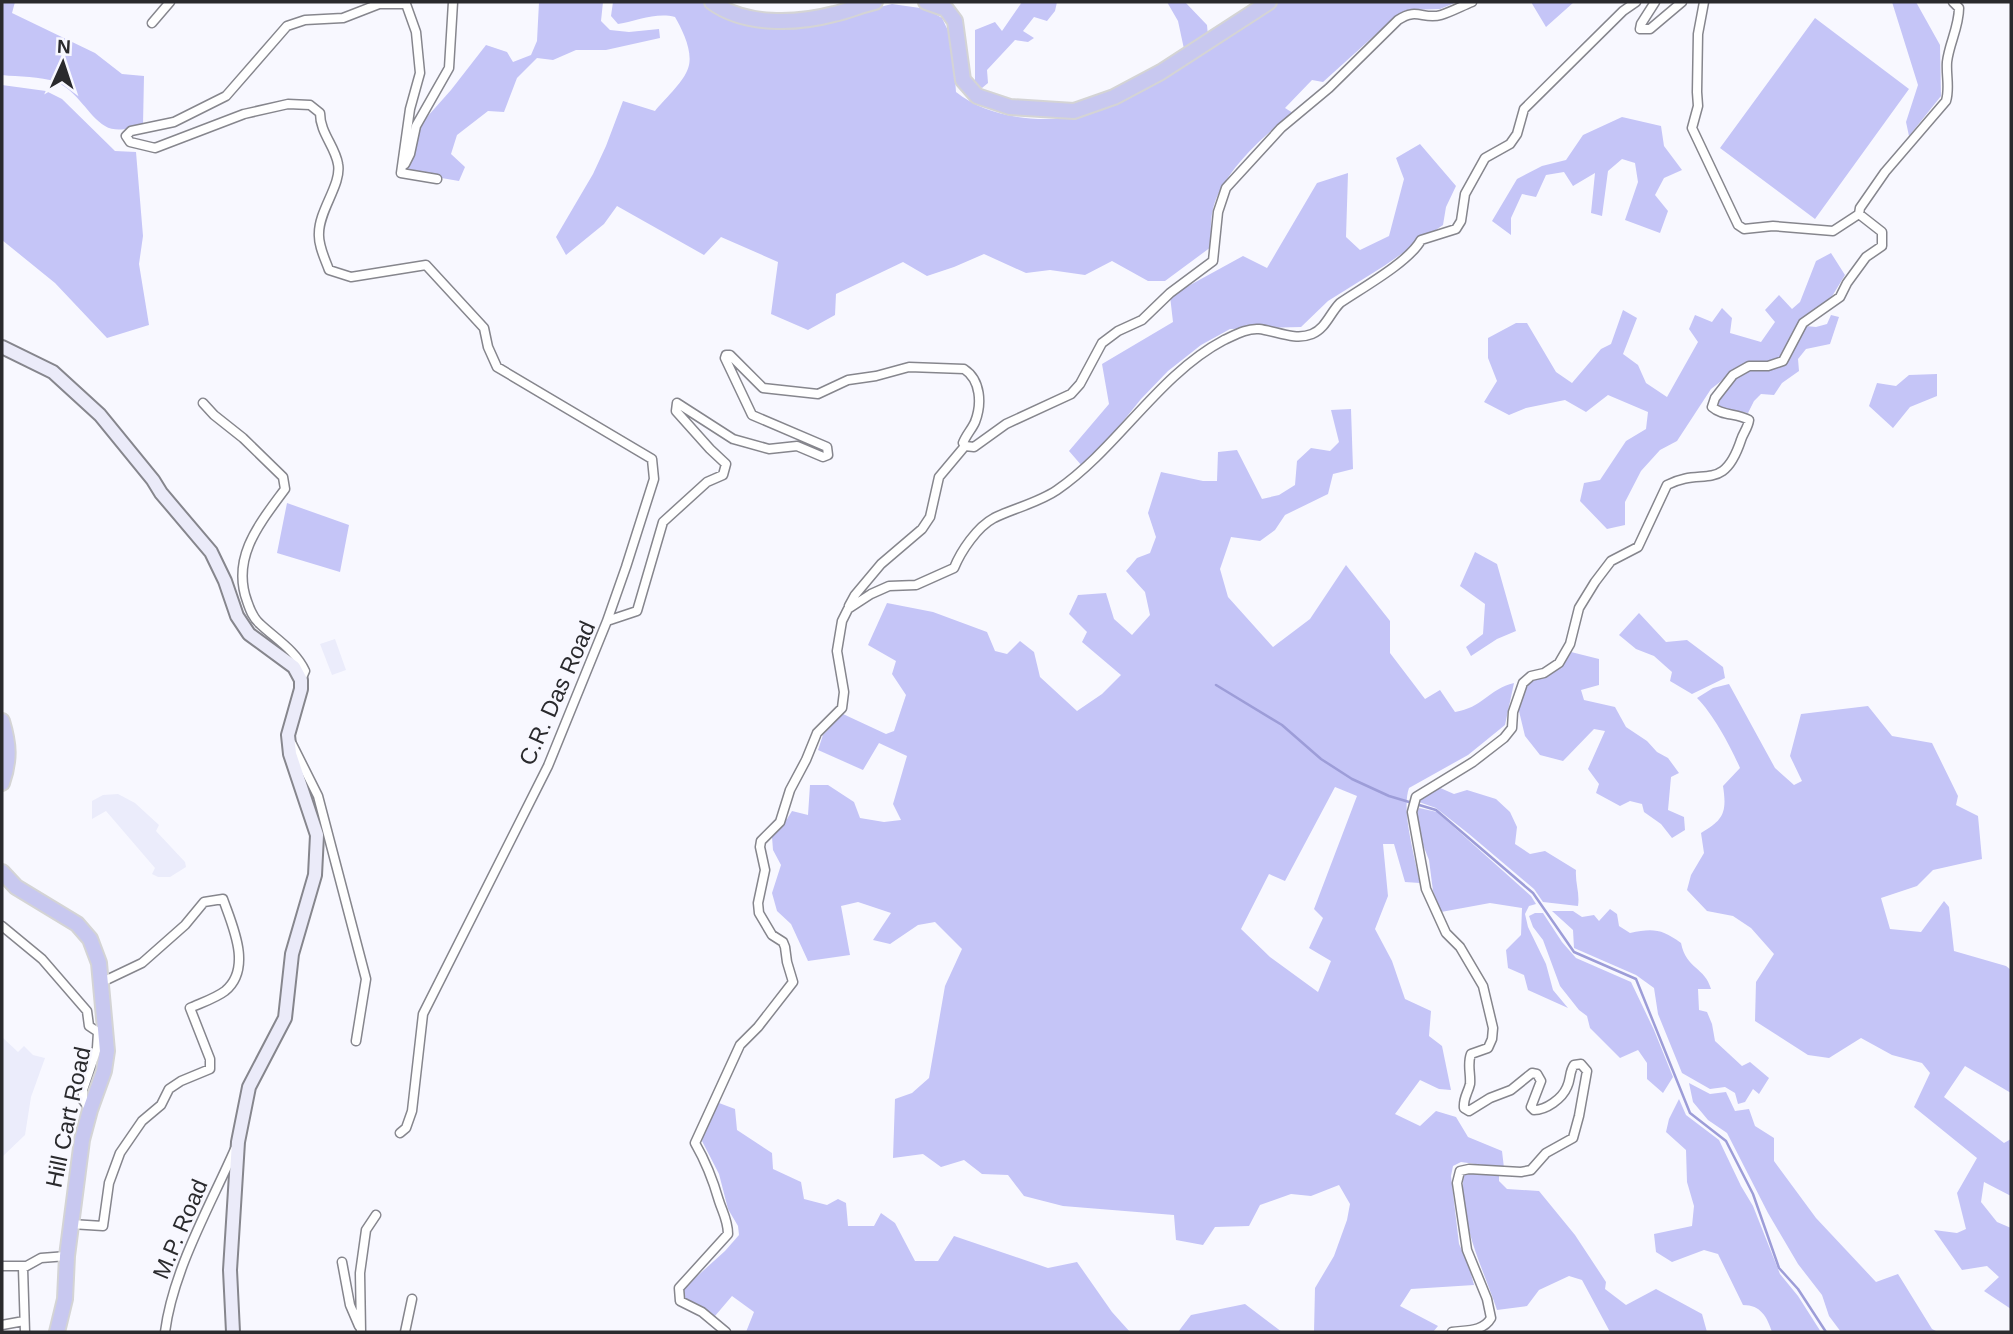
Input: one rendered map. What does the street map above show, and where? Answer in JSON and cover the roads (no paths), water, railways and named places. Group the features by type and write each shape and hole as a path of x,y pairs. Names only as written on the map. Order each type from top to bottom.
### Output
{"highway":[{"path":"712,2 751,18 786,21 832,15 876,2"},
{"path":"926,2 946,9 955,21 963,80 977,96 1010,107 1074,111 1114,97 1161,72 1269,2"},
{"path":"2,721 9,744 2,783"},
{"name":"Hill Cart Road","path":"2,872 16,887 77,923 97,955 107,1051 104,1071 90,1110 81,1147 67,1256 65,1300 57,1332"}],"main road":[{"path":"2,347 53,372 100,415 153,480 160,494 211,552 225,580 237,616 249,634 294,667 301,680 299,700 288,735 290,754 317,835 315,875 292,954 285,1018 249,1087 238,1142 230,1270 233,1332"}],"street":[{"path":"152,23 170,2"},
{"path":"401,173 410,153 416,126 449,68 453,2"},
{"path":"726,1332 702,1312 680,1301 679,1288 728,1234 728,1223 714,1180 695,1143 740,1045 758,1027 793,982 783,942 772,935 759,913 758,903 765,870 760,847 761,841 780,822 790,790 817,733 842,708 844,692 836,651 842,621 855,595 881,564 926,523 930,517 939,477 965,446 974,447 1006,424 1071,394 1080,384 1102,343 1118,331 1142,320 1179,286 1213,261 1218,212 1226,188 1281,128 1329,88 1407,14 1419,12 1432,16 1442,15 1472,2"},
{"path":"848,609 871,594 890,586 916,585 954,568 959,555 991,520 1056,491 1101,453 1203,352 1241,332 1257,329 1293,336 1311,335 1321,328 1340,303 1397,264 1416,248 1421,240 1456,229 1461,221 1465,194 1485,158 1510,144 1517,134 1524,109 1623,11 1636,2"},
{"path":"1655,2 1640,29 1650,29 1682,2"},
{"path":"1704,2 1697,55 1699,106 1692,128 1738,225 1744,229 1773,226 1833,231 1859,214 1863,201 1873,188 1946,101 1949,92 1947,62 1959,18 1959,8 1953,2"},
{"path":"401,173 410,109 419,73 416,32 406,4 379,4 343,18 305,20 287,26 226,96 174,122 131,131 126,136 130,142 155,148 244,114 288,104 310,105 320,113 320,125 339,165 337,179 323,208 318,234 329,270 351,277 426,265 484,328 497,367 652,459 654,479 607,621"},
{"path":"401,173 437,178"},
{"path":"1452,1332 1479,1329 1487,1325 1491,1318 1487,1298 1465,1242 1457,1183 1460,1171 1531,1170 1546,1153 1573,1138 1580,1116 1587,1071 1581,1064 1574,1065 1570,1069 1565,1092 1542,1110 1534,1110 1531,1107 1541,1081 1537,1074 1532,1073 1511,1090 1490,1098 1475,1110 1464,1108 1464,1098 1470,1084 1469,1058 1471,1054 1488,1048 1493,1028 1483,986 1460,947 1446,933 1426,890 1412,812 1416,797 1473,762 1504,738 1512,728 1513,712 1523,683 1531,676 1544,673 1559,663 1570,644 1579,608 1611,561 1638,547 1667,485 1674,481 1720,474 1730,466 1749,420 1742,416 1719,413 1712,407 1715,398 1733,374 1749,366 1768,366 1783,361 1803,323 1840,297 1846,283 1866,257 1882,246 1882,232 1859,214"},
{"name":"C.R. Das Road","path":"400,1133 406,1128 412,1111 423,1014 548,765 607,621 637,611 663,522 707,482 723,475 726,464 676,411 677,403 733,439 769,449 797,446 823,457 828,455 827,447 752,415 725,358 726,355 730,355 763,388 818,394 848,380 909,367 964,369 972,374 977,382 978,409 963,443 965,446"},
{"path":"202,403 283,477 285,489 260,523 241,567 243,592 251,613 259,624 276,636 302,664 305,671 301,680"},
{"path":"288,735 318,796 366,979 356,1041"},
{"path":"71,1224 103,1226 109,1183 120,1153 142,1121 162,1105 169,1089 210,1069 210,1059 190,1007 226,991 237,972 239,943 223,899 204,902 185,925 142,963 100,983"},
{"path":"2,926 42,960 87,1011 89,1026 98,1032 97,1048 83,1090 83,1100 90,1110"},
{"name":"M.P. Road","path":"165,1332 180,1274 238,1142"},
{"path":"342,1262 350,1305 361,1332 360,1273 366,1230 376,1215"},
{"path":"25,1332 23,1268 41,1258 67,1256"},
{"path":"2,1266 26,1266"},
{"path":"407,1332 412,1299"},
{"path":"2,1325 24,1321"}],"waterway":[{"path":"1216,685 1282,725 1321,759 1352,779 1389,796 1436,810 1533,893 1574,952 1636,979 1690,1113 1726,1141 1753,1194 1779,1268 1798,1289 1826,1332"}]}
